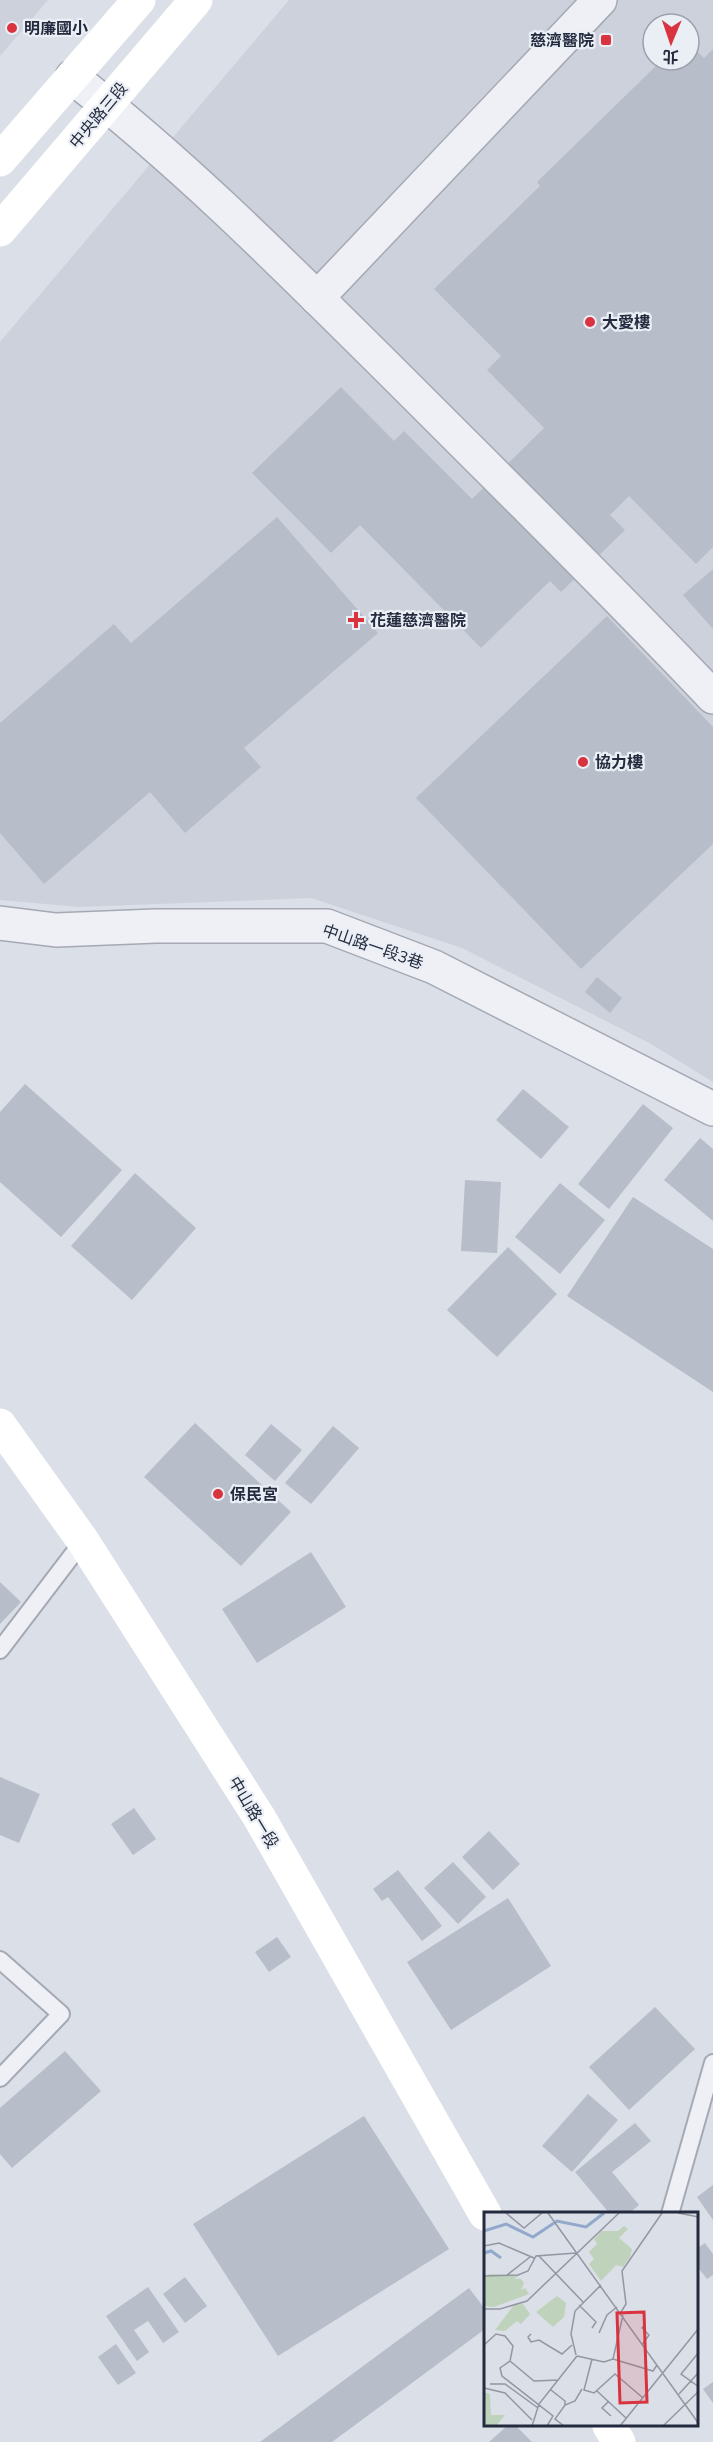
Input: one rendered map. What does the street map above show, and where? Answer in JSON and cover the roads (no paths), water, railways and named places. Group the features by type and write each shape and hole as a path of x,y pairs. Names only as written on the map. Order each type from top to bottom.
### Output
{"street":[{"path":"0,160 139,0"},
{"name":"中央路三段","path":"0,230 196,0"},
{"path":"317,298 600,0"},
{"path":"72,77 107,104 231,215 317,298 638,617 713,697"},
{"name":"中山路一段3巷","path":"0,923 56,930 156,926 327,926 434,967 713,1109"},
{"name":"中山路一段","path":"0,1425 83,1542 259,1817 484,2212"},
{"path":"610,2427 619,2442"}],"lane":[{"path":"0,1650 83,1542"},
{"path":"0,1960 62,2014 0,2078"},
{"path":"671,2212 713,2062"}],"place":[{"name":"明廉國小","path":"12,28"},
{"name":"慈濟醫院","path":"606,40"},
{"name":"大愛樓","path":"590,322"},
{"name":"花蓮慈濟醫院","path":"356,620"},
{"name":"協力樓","path":"583,762"},
{"name":"保民宮","path":"218,1494"}]}
